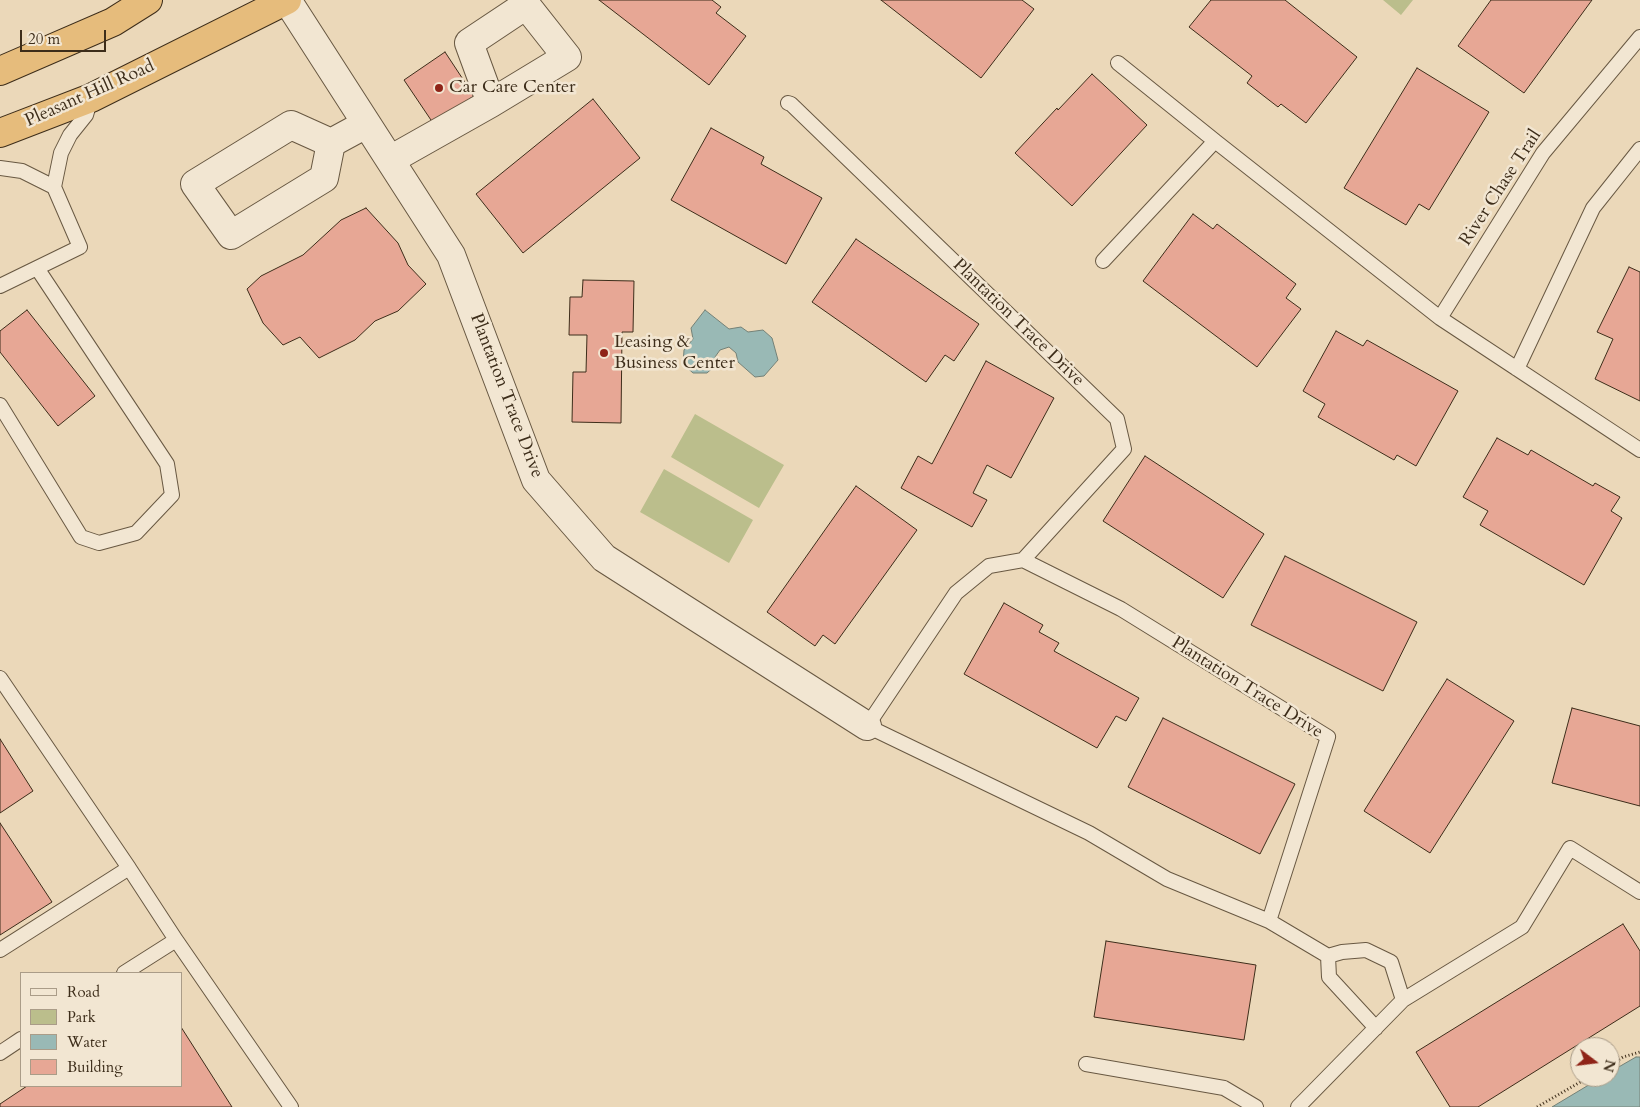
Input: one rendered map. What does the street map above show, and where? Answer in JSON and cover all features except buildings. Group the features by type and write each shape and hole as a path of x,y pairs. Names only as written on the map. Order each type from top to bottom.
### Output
{"highway":[{"path":"0,71 113,22 148,0"},
{"name":"Pleasant Hill Road","path":"0,133 91,98 287,0"}],"street":[{"name":"Plantation Trace Drive","path":"287,0 451,255 536,480 604,558 867,726"},
{"path":"390,160 491,102 567,57 526,5 469,43 491,102"},
{"path":"331,142 366,124"},
{"path":"292,125 331,142 324,178 231,235 195,184 292,125"}],"lane":[{"name":"River Chase Trail","path":"1440,318 1543,153 1640,37"},
{"path":"1118,63 1440,318 1640,450"},
{"path":"0,286 80,248 54,187 61,153 70,135 86,115 91,98"},
{"name":"Plantation Trace Drive","path":"788,103 792,104 1117,419 1124,449 1023,560 1121,609 1328,737 1270,922"},
{"path":"1103,261 1215,141"},
{"path":"1517,369 1593,208 1640,149"},
{"path":"0,168 22,171 54,187"},
{"path":"0,405 81,537 99,543 136,533 172,495 167,464 37,268"},
{"path":"867,726 956,593 989,566 1023,560"},
{"path":"0,678 291,1107"},
{"name":"Plantation Trace Drive","path":"867,726 1089,833 1167,879 1270,922 1328,956"},
{"path":"1298,1107 1403,1000 1522,927 1570,848 1640,892"},
{"path":"0,950 129,868"},
{"path":"126,972 176,940"},
{"path":"1376,1028 1329,977 1328,956 1342,952 1366,950 1391,962 1403,1000"},
{"path":"0,1053 20,1040"},
{"path":"1086,1064 1224,1088 1256,1107"}],"path":[{"path":"1620,1059 1640,1052"},
{"path":"1537,1107 1572,1087"}],"green space":[{"path":"1383,0 1413,0 1401,15"},
{"path":"695,414 784,465 759,508 671,457"},
{"path":"664,469 753,520 729,563 640,512"}],"water":[{"path":"705,310 729,329 741,327 748,332 763,330 772,338 778,360 764,376 755,377 738,362 736,353 729,347 720,350 715,357 717,364 707,373 693,373 683,364 684,350 693,339 691,328"},
{"path":"1636,1057 1640,1057 1640,1107 1552,1107 1585,1087 1620,1087 1620,1066"}],"place":[{"name":"Car Care Center","path":"439,88"},
{"name":"Leasing & Business Center","path":"604,353"}]}
